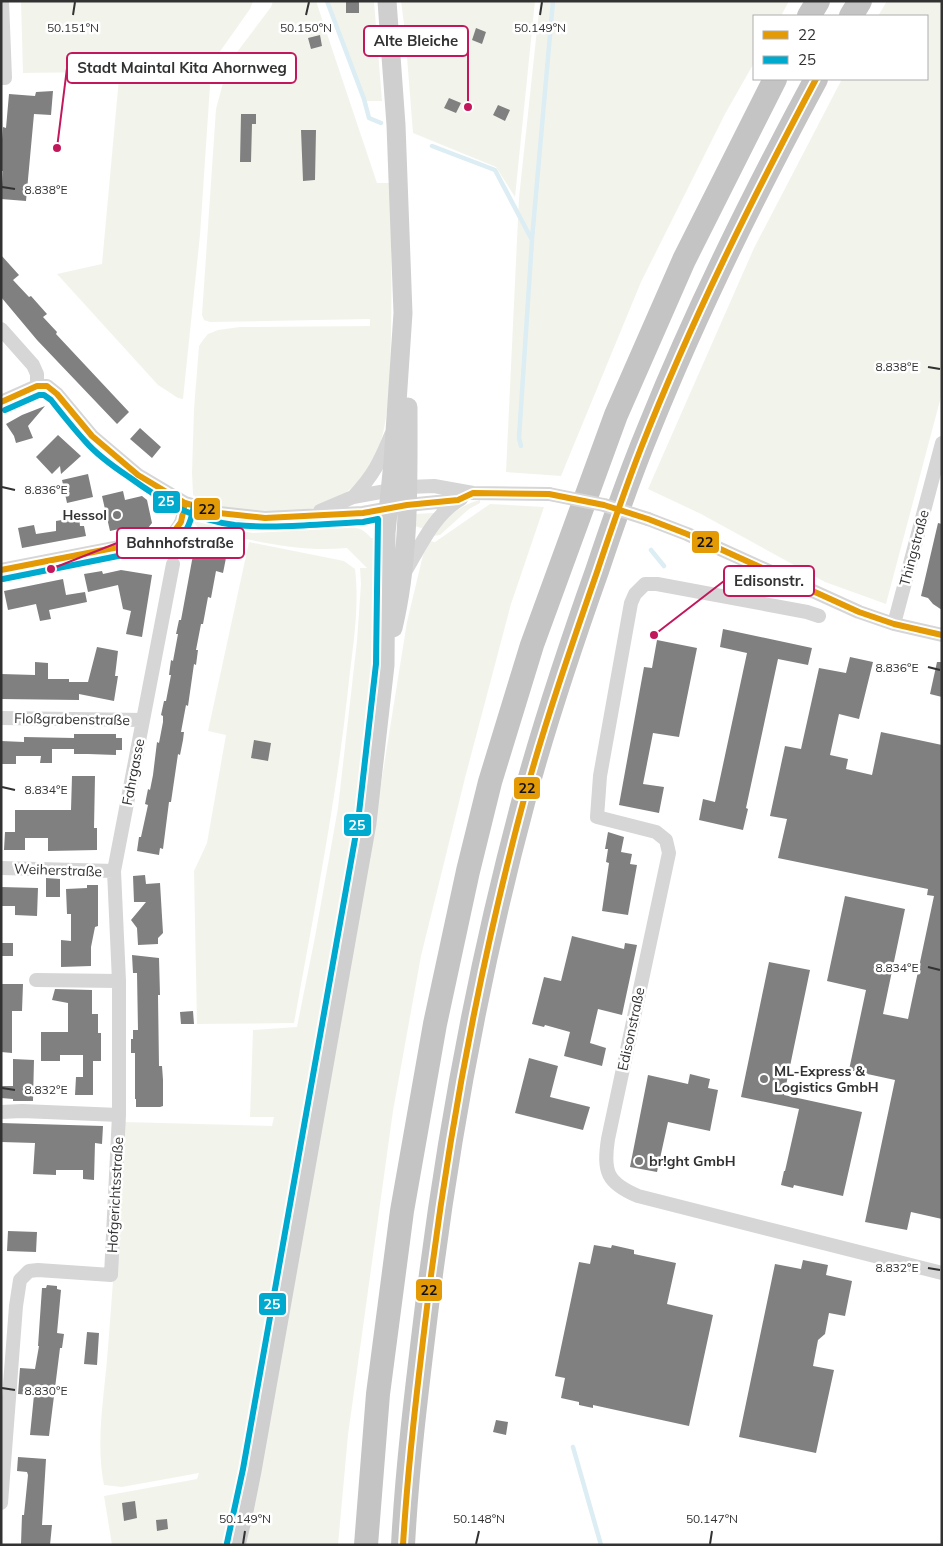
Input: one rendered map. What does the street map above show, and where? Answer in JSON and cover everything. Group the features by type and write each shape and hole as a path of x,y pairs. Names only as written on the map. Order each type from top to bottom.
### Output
{"highway":[{"path":"810,15 818,1"},
{"path":"852,15 860,1"},
{"path":"366,1545 378,1394 402,1211 435,1024 468,871 490,782 532,646 593,473 616,416 684,260 774,80"},
{"path":"403,1545 417,1391 432,1265 450,1144 474,1013 505,874 525,798 567,656 650,426 717,271 755,194 815,80"}],"main road":[{"path":"236,1545 253,1462 366,823 385,665 386,533 398,498 408,376 403,313 396,125 387,1"},
{"path":"385,665 398,610 402,578 396,425 403,313"}],"street":[{"path":"2,1 3,78"},
{"path":"1,330 33,365 37,374 37,386"},
{"path":"1,402 37,386 47,386 57,394 92,436 121,461 185,504 219,513 251,518 363,513 398,498 434,486 473,493 549,494 604,505 648,519 687,534 859,612 894,624 942,635"},
{"path":"353,497 369,480 396,425"},
{"name":"Thingstraße","path":"894,624 942,443"},
{"path":"402,578 426,534 442,514 458,500 473,493"},
{"path":"312,514 353,497 458,500"},
{"path":"1,570 170,537 184,518 185,504"},
{"name":"Fahrgasse","path":"119,1116 119,982 114,872 173,564"},
{"name":"Edisonstraße","path":"819,616 808,612 657,584 645,584 638,590 632,603 600,776 597,816 656,832 663,836 668,843 669,853 608,1139 606,1168 612,1181 638,1196 942,1273"},
{"name":"Floßgrabenstraße","path":"1,718 143,720"},
{"name":"Weiherstraße","path":"1,868 114,872"},
{"path":"36,980 119,982"},
{"path":"1,1112 22,1111 119,1116"},
{"name":"Hofgerichtsstraße","path":"1,1503 16,1306 20,1280 29,1271 38,1270 111,1275 119,1116"}],"shaded area":[{"path":"21,1 253,1 250,9 214,60 200,66 169,71 23,73"},
{"path":"273,1 316,1 377,183 390,183 390,368 388,406 381,442 367,472 346,493 326,505 311,509 285,511 237,509 202,500 193,495 192,473 194,409 199,346 208,334 218,330 240,327 370,326 370,319 210,322 204,320 202,315 216,109 228,64 271,7"},
{"path":"329,1 374,1 382,101 366,101"},
{"path":"401,1 535,1 515,197 496,167 413,133"},
{"path":"540,1 789,1 782,15 753,15 753,65 725,114 641,282 561,476 506,472 519,198"},
{"path":"887,1 942,1 942,393 886,604 825,582 701,514 648,489 754,248 841,80 928,80 928,15 879,15"},
{"path":"201,72 208,77 210,86 200,235 183,399 178,398 158,385 57,274 102,264 119,78 170,77"},
{"path":"480,500 480,503 469,509 440,535 433,536 442,523 453,513 466,505"},
{"path":"490,504 544,507 511,604 421,956 393,1111 348,1435 338,1545 243,1545 374,828 407,622 423,555 430,541 435,542"},
{"path":"415,514 435,514 424,529 415,526"},
{"path":"193,521 253,533 351,527 362,530 371,538 379,538 378,651 361,815 228,1545 112,1545 104,1496 197,1479 199,1473 122,1487 104,1485 100,1451 123,1122 272,1126 274,1117 250,1117 253,1030 297,1027 338,808 357,641 361,584 360,568 367,568 347,548 310,549 254,541 199,529"},
{"path":"249,542 344,561 355,569 357,599 353,645 331,815 294,1023 197,1024 194,871 207,843 226,735 208,731"}],"building":[{"path":"346,1 359,1 359,13 346,13"},
{"path":"476,28 486,32 482,44 472,40"},
{"path":"320,35 322,46 311,49 308,38"},
{"path":"53,91 51,115 34,114 26,201 1,199 3,171 1,171 1,151 3,127 6,128 9,94 35,96 36,92"},
{"path":"449,98 461,103 456,113 444,108"},
{"path":"498,105 510,110 505,121 493,115"},
{"path":"241,114 256,114 256,124 252,124 251,162 240,162"},
{"path":"301,130 316,130 315,180 303,181"},
{"path":"1,255 19,275 13,280 47,314 43,317 57,332 56,334 129,412 117,424 37,340 1,297"},
{"path":"45,406 28,426 33,438 16,443 6,424"},
{"path":"140,428 161,447 152,458 130,439"},
{"path":"58,435 81,456 61,474 60,466 52,474 36,457"},
{"path":"88,474 93,497 67,503 62,480"},
{"path":"123,491 125,500 142,496 147,500 152,523 148,528 134,531 128,527 110,531 102,496"},
{"path":"79,517 80,526 84,526 86,536 22,548 18,528 34,525 36,534 56,531 56,521"},
{"path":"938,523 942,524 942,610 928,598 921,596"},
{"path":"207,544 226,548 224,558 226,558 223,573 216,571 211,598 208,597 203,624 201,624 196,650 198,650 196,665 194,664 188,706 186,705 181,732 184,732 183,740 180,755 178,754 171,802 169,802 163,849 160,848 159,855 137,851 148,805 145,804 148,789 150,790 157,742 159,743 163,722 163,716 161,715 164,701 166,701 171,675 169,675 171,660 173,661 178,634 176,634 179,620 181,620 193,555 204,557"},
{"path":"121,570 152,575 142,637 126,634 131,611 123,609 118,585 88,592 84,574 102,571 103,574"},
{"path":"63,579 66,595 85,592 87,602 49,610 51,619 40,621 36,604 8,610 4,591"},
{"path":"723,629 812,648 808,665 778,659 743,830 699,820 703,799 715,802 747,653 720,647"},
{"path":"657,640 697,648 679,737 653,733 643,784 664,787 659,813 619,805 644,667 652,668"},
{"path":"97,647 118,651 115,676 118,676 114,701 79,694 79,700 1,699 1,674 35,675 35,662 48,663 48,679 69,679 69,682 88,682"},
{"path":"850,657 873,662 859,719 839,714 830,755 848,759 846,769 872,775 881,732 942,745 942,1219 911,1212 907,1230 865,1222 895,1080 849,1070 866,990 827,981 845,896 905,909 883,1014 908,1019 934,896 927,895 928,889 778,858 787,819 770,816 785,746 801,749 819,668 846,673"},
{"path":"937,662 942,662 942,697 930,694"},
{"path":"74,734 116,734 116,738 122,738 122,750 116,750 116,755 74,754 74,749 52,749 52,763 40,763 41,756 16,756 16,764 1,764 1,741 24,742 24,737 74,738"},
{"path":"254,740 271,743 268,761 251,758"},
{"path":"72,776 95,776 94,828 97,828 97,850 48,851 48,838 25,838 25,850 4,850 5,832 15,832 15,810 71,810"},
{"path":"608,832 624,837 621,852 632,854 630,864 637,865 628,915 602,911 609,863 606,862 608,849 605,849"},
{"path":"145,875 146,884 160,883 163,933 158,938 158,944 138,945 137,928 131,920 146,902 134,902 133,876"},
{"path":"46,878 60,879 60,897 46,897"},
{"path":"87,885 98,885 98,926 95,927 91,947 91,966 61,967 61,940 71,941 71,914 67,914 66,889 87,888"},
{"path":"1,887 38,888 37,916 15,915 15,906 1,906"},
{"path":"572,936 624,949 625,943 637,945 622,1015 598,1009 590,1043 606,1048 602,1066 564,1056 570,1032 545,1025 544,1027 532,1024 544,977 561,981"},
{"path":"1,943 13,943 13,956 1,956"},
{"path":"132,955 159,958 159,1066 162,1066 163,1080 163,1106 160,1107 136,1107 135,1053 131,1053 131,1039 133,1039 133,1030 138,1030 137,973 133,973"},
{"path":"769,962 810,970 784,1095 862,1112 843,1196 794,1185 793,1188 781,1185 799,1109 741,1097"},
{"path":"1,984 23,984 22,1011 12,1011 12,1053 1,1052"},
{"path":"55,989 92,990 92,1014 98,1014 98,1033 101,1033 101,1061 93,1061 93,1095 75,1095 76,1077 83,1077 83,1055 60,1055 60,1061 41,1061 41,1032 68,1032 68,1003 52,1000"},
{"path":"193,1011 194,1024 181,1024 180,1012"},
{"path":"529,1058 558,1066 550,1097 590,1107 583,1130 515,1113"},
{"path":"13,1059 34,1060 33,1101 13,1101 13,1099 1,1098 1,1086 13,1086"},
{"path":"690,1074 710,1079 708,1088 718,1090 710,1131 668,1122 657,1172 630,1167 648,1075 688,1084"},
{"path":"1,1123 103,1126 102,1144 95,1143 94,1180 83,1179 83,1170 56,1170 56,1175 33,1174 35,1143 1,1142"},
{"path":"8,1231 37,1232 36,1252 7,1251"},
{"path":"594,1245 611,1248 612,1245 634,1250 634,1254 676,1263 667,1304 713,1315 689,1426 593,1405 593,1408 579,1405 579,1402 561,1398 565,1378 555,1376 579,1262 590,1264"},
{"path":"803,1260 828,1265 826,1275 852,1281 845,1316 829,1313 825,1334 818,1340 813,1366 834,1370 816,1453 739,1437 775,1264 801,1269"},
{"path":"47,1285 57,1286 57,1289 61,1290 57,1333 64,1334 62,1348 60,1348 49,1436 30,1435 34,1395 18,1394 20,1368 35,1369 39,1346 42,1288 46,1288"},
{"path":"87,1332 99,1333 97,1365 84,1364"},
{"path":"496,1420 508,1422 506,1435 493,1432"},
{"path":"18,1457 46,1459 42,1525 52,1525 50,1545 21,1544 22,1515 24,1515 28,1475 27,1472 17,1471"},
{"path":"135,1501 137,1518 124,1521 122,1503"},
{"path":"167,1519 168,1529 157,1531 156,1520"}],"waterway":[{"path":"327,1 364,99 369,118 381,123"},
{"path":"532,239 553,1"},
{"path":"432,146 495,170 532,240 519,438 521,446"},
{"path":"651,550 664,566"},
{"path":"573,1447 601,1545"}],"transit line":[{"name":"22","path":"403,1545 410,1453 428,1299 456,1110 493,923 532,770 613,525 660,401 723,261 815,80"},
{"name":"22","path":"1,402 37,386 47,386 57,394 92,436 138,475 185,503 219,513 265,518 363,513 407,505 458,500 473,493 549,494 604,505 648,519 687,534 859,612 894,624 942,635"},
{"name":"25","path":"5,410 39,395 44,395 51,400 90,446 106,461 166,501 205,519 235,525 267,526 363,522 378,519 376,664 358,822 243,1469 227,1543"},
{"name":"22","path":"1,570 170,537 181,522 185,503"},
{"name":"25","path":"3,579 173,545 182,537 188,527 194,504"}],"place":[{"name":"Alte Bleiche","path":"468,107"},
{"name":"Stadt Maintal Kita Ahornweg","path":"57,148"},
{"name":"Hessol","path":"117,515"},
{"name":"Bahnhofstraße","path":"51,569"},
{"name":"Edisonstr.","path":"654,635"},
{"name":"ML-Express & Logistics GmbH","path":"764,1079"},
{"name":"br!ght GmbH","path":"639,1161"}]}
